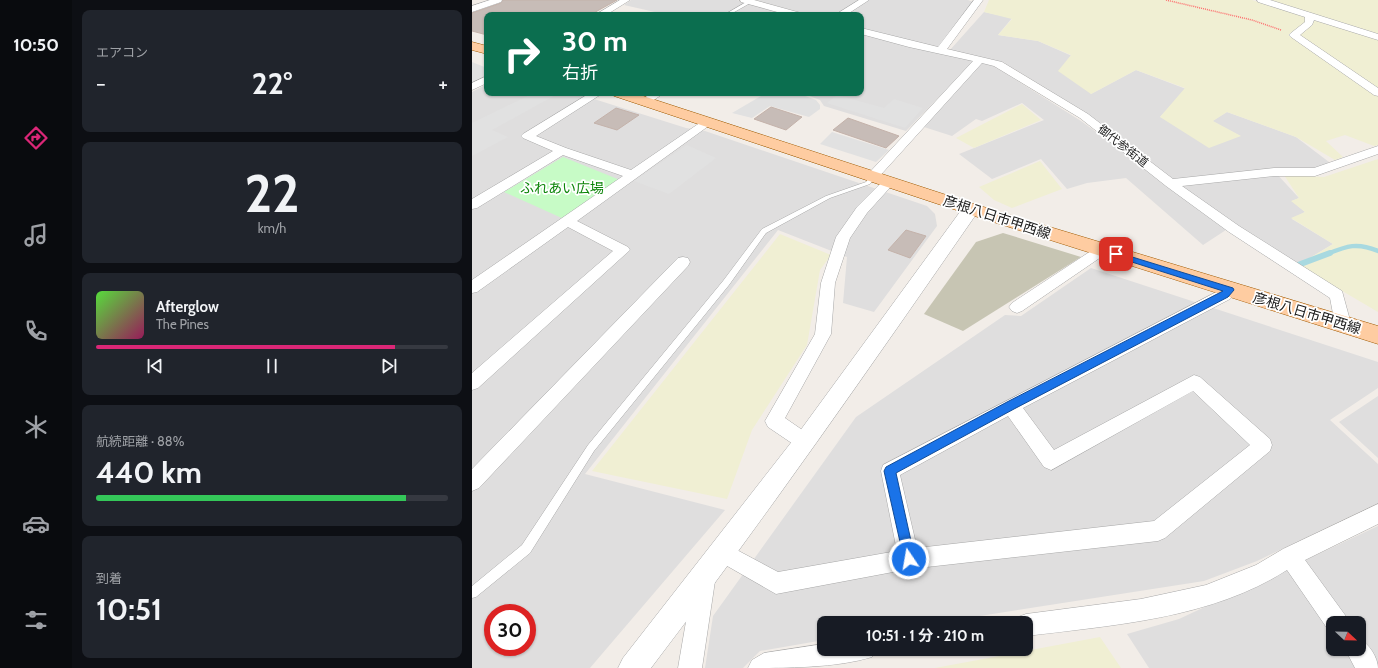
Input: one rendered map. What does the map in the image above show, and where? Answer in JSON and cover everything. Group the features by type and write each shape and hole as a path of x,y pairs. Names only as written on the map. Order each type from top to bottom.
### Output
{"main road":[{"path":"472,46 484,49"},
{"name":"彦根八日市甲西線","path":"639,96 652,98 708,122 971,209 1378,335"}],"street":[{"path":"472,9 498,0"},
{"path":"605,12 626,0"},
{"path":"845,12 865,0"},
{"path":"940,51 979,0"},
{"path":"1261,0 1378,37"},
{"path":"747,1 784,12"},
{"path":"1310,16 1309,23 1294,35 1378,93"},
{"name":"御代参街道","path":"864,32 998,64 1084,116 1170,183 1234,229 1337,295 1343,324"},
{"path":"805,442 774,421 823,334 828,283 843,237 881,179 980,59"},
{"path":"472,88 484,81"},
{"path":"593,96 527,136 562,151 632,175"},
{"path":"472,288 568,222 708,122"},
{"path":"1170,183 1274,172 1315,172 1378,150"},
{"path":"472,205 562,151"},
{"path":"633,668 704,577 805,442 971,209"},
{"path":"472,383 623,250 568,222"},
{"path":"1017,307 1102,250"},
{"path":"472,482 683,262"},
{"path":"909,559 890,471 1011,406 1225,295 1230,290"},
{"path":"722,552 776,583 909,559 1158,530 1263,445 1194,382 1051,461 1011,406"},
{"path":"1033,624 1141,610 1206,596 1263,573 1290,556 1378,514"},
{"path":"1290,556 1332,616"},
{"path":"690,668 704,577"},
{"path":"760,668 764,665 820,656"}],"lane":[{"path":"730,12 747,1"},
{"path":"472,593 526,549 592,448 726,283 764,231 828,197 868,182 881,179"}],"path":[{"path":"1166,0 1252,20 1294,35"}],"shaded area":[{"path":"631,0 737,0 781,12 655,12 624,5"},
{"path":"755,0 968,0 976,3 939,47 906,41 864,29 864,12 799,12"},
{"path":"984,12 1012,18 998,35 1038,41 1072,56 1091,94 1136,70 1186,89 1160,117 1240,136 1212,121 1227,112 1296,137 1329,162 1315,172 1275,172 1299,198 1292,201 1305,212 1292,219 1333,244 1298,265 1179,187 1088,115 1003,62 950,50"},
{"path":"864,35 975,60 906,131 824,106 820,100 810,96 864,96"},
{"path":"472,62 484,67 484,77 472,83"},
{"path":"982,62 994,66 1081,121 1229,228 1203,245 1126,178 1087,183 1067,189 1041,159 992,179 959,154 1044,120 1022,103 982,121 976,119 952,136 924,127"},
{"path":"484,86 484,96 585,96 686,128 705,131 927,206 935,214 937,226 874,312 843,303 847,257 778,230 585,474 725,510 590,668 472,668 472,92"},
{"path":"528,96 554,96 492,130 508,137 472,156 472,123"},
{"path":"761,96 805,96 816,100 820,105 820,109 809,117 770,106 752,118 732,113"},
{"path":"836,96 841,96 884,108 894,99 923,108 905,128 827,103"},
{"path":"832,132 889,150 876,162 820,144"},
{"path":"687,145 716,158 669,194 634,181"},
{"path":"1003,233 1081,257 963,331 924,314 976,242"},
{"path":"1091,268 1378,362 1378,388 1330,420 1378,464 1378,503 1257,561 1204,581 980,616 817,616 817,641 760,651 743,668 705,668 713,616 856,417 1005,315 1021,316"},
{"path":"1378,396 1378,458 1339,422"},
{"path":"1378,526 1378,668 1149,668 1127,634 1179,619"}],"green space":[{"path":"989,0 1252,0 1378,39 1378,145 1374,146 1345,135 1326,141 1343,157 1335,160 1296,137 1227,112 1213,121 1241,136 1209,148 1160,117 1185,88 1136,70 1091,94 1058,71 1071,55 1038,41 998,35 1012,19 984,12"},
{"path":"1267,0 1378,0 1378,36"},
{"path":"1022,104 1041,120 974,148 956,138"},
{"name":"ふれあい広場","path":"563,157 620,180 564,219 504,192"},
{"path":"1378,159 1378,312 1298,265 1333,244 1291,218 1305,212 1291,201 1299,198 1284,175 1324,177"},
{"path":"1040,161 1062,189 1012,208 994,200 979,187"},
{"path":"780,234 831,255 820,270 807,345 752,430 727,499 592,471"},
{"path":"1100,637 1121,668 935,668 999,656 1033,656 1033,650"}],"building":[{"path":"503,0 617,0 595,12 484,12 484,34 472,31 472,13 501,3"},
{"path":"771,107 802,117 786,130 754,119"},
{"path":"616,108 639,115 617,130 594,123"},
{"path":"848,118 899,136 886,148 833,130"},
{"path":"906,230 926,236 910,258 888,250"}],"waterway":[{"path":"1327,254 1352,246 1371,248 1378,251"},
{"path":"1298,265 1330,253"}],"route":[{"path":"909,559 890,471 1011,406 1225,295 1230,290 1116,254"}]}
